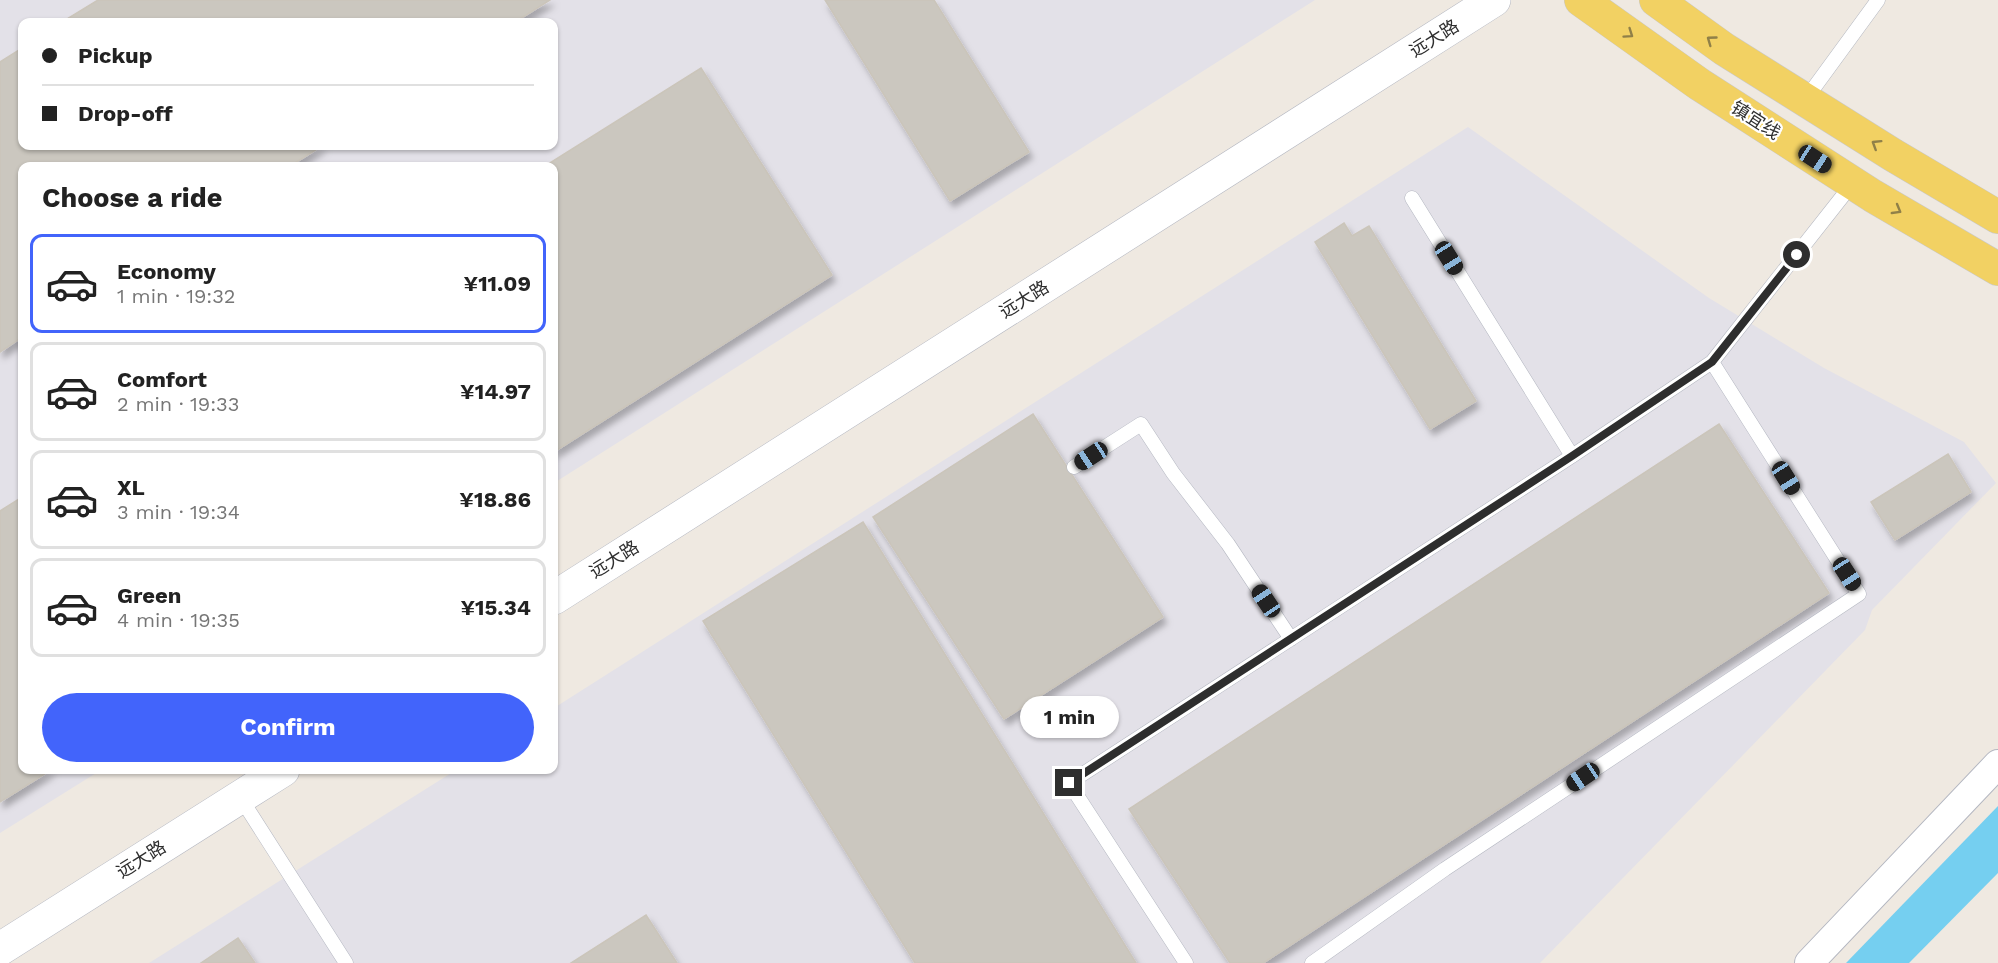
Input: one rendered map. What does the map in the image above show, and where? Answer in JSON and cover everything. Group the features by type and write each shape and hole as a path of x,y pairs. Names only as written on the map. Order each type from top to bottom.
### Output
{"main road":[{"name":"镇宜线","path":"1581,0 1699,84 1853,183 1998,269"},
{"path":"1656,0 1724,50 1998,217"}],"street":[{"name":"远大路","path":"558,595 1494,0"},
{"path":"1809,963 1998,764"},
{"name":"远大路","path":"0,949 276,774"}],"lane":[{"path":"1805,100 1878,0"},
{"path":"1186,963 1069,783 1572,456 1712,362 1853,183"},
{"path":"1412,198 1572,456"},
{"path":"1312,963 1444,869 1859,594 1712,362"},
{"path":"1074,467 1141,424 1173,472 1228,544 1291,639"},
{"path":"240,796 346,963"}],"shaded area":[{"path":"0,0 1315,0 558,480 558,162 18,162 18,774 95,774 0,833"},
{"path":"1468,127 1709,298 1824,368 1964,442 1996,483 1872,610 1865,630 1540,963 149,963 450,774 558,774 558,705"}],"water":[{"path":"1998,806 1998,873 1909,963 1846,963"}],"building":[{"path":"98,0 550,0 521,18 69,18"},
{"path":"825,0 934,0 1029,152 950,201"},
{"path":"18,51 18,150 316,150 296,162 18,162 18,340 0,352 0,62"},
{"path":"701,68 832,275 558,449 558,162 551,162"},
{"path":"1344,223 1352,236 1369,226 1476,401 1430,429 1315,242"},
{"path":"1033,414 1163,617 1004,719 873,517"},
{"path":"1719,424 1829,593 1263,963 1230,963 1129,809"},
{"path":"1948,454 1971,492 1895,540 1871,502"},
{"path":"18,500 18,774 45,774 0,802 0,511"},
{"path":"863,522 1136,963 915,963 703,621"},
{"path":"646,915 677,963 571,963"},
{"path":"238,938 255,963 201,963"}],"route":[{"path":"1069,783 1572,456 1712,362 1797,255"}]}
